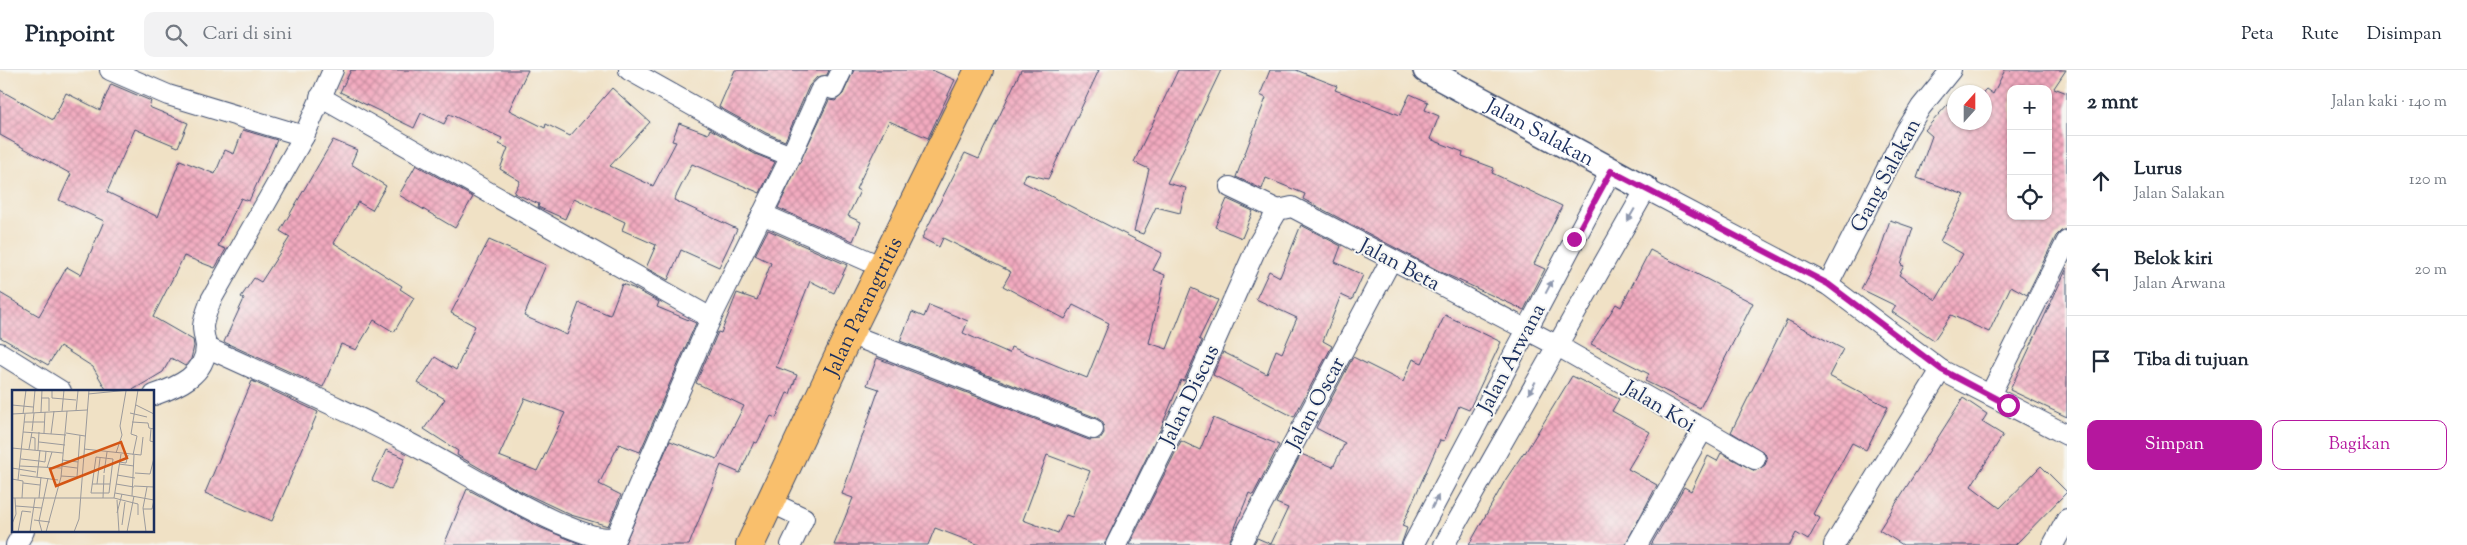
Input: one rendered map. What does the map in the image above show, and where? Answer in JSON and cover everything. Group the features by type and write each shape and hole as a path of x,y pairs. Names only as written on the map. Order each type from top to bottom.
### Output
{"main road":[{"name":"Jalan Parangtritis","path":"750,545 848,334 979,70"}],"street":[{"path":"110,70 168,95 304,136"},
{"path":"155,395 173,389 189,379 202,366 206,347 203,326 211,300 304,136 333,70"},
{"path":"629,70 760,144 791,156"},
{"path":"206,347 394,436 481,484 560,524 610,538 616,536 711,318 791,156 820,91 825,86 833,89 842,70"},
{"name":"Jalan Salakan","path":"1426,70 1611,171 1828,284 1942,370 2067,435"},
{"name":"Gang Salakan","path":"1828,284 1906,131 1921,107 1951,70"},
{"path":"320,96 711,318"},
{"name":"Jalan Arwana","path":"1412,545 1611,171"},
{"path":"1230,187 1278,210"},
{"name":"Jalan Arwana","path":"1444,545 1646,189"},
{"name":"Jalan Beta","path":"1278,210 1292,207 1299,210 1390,260 1556,346"},
{"name":"Jalan Discus","path":"1116,545 1194,388 1258,244 1278,210"},
{"path":"762,214 882,267"},
{"path":"1990,395 2067,241"},
{"name":"Jalan Oscar","path":"1240,545 1390,260"},
{"path":"848,334 1093,429"},
{"name":"Jalan Koi","path":"1556,346 1703,429 1637,545"},
{"path":"0,353 59,390"},
{"path":"1834,545 1942,370"},
{"path":"1703,429 1755,459"},
{"path":"770,502 804,518 791,545"},
{"path":"2053,545 2067,519"},
{"path":"16,545 23,532"}],"building":[{"path":"351,70 528,70 509,110 545,128 546,124 570,136 612,88 650,122 610,166 653,186 676,142 672,141 679,123 708,134 710,129 755,154 775,162 760,193 692,164 674,200 737,229 719,267 681,250 668,280 646,268 656,245 622,230 625,222 574,198 565,219 538,207 539,204 514,193 520,181 500,169 508,148 499,144 502,138 449,114 444,124 421,113 414,128 340,92"},
{"path":"735,70 829,70 827,75 817,77 809,86 785,141 766,133 719,107"},
{"path":"854,70 932,70 955,80 928,138 889,121 856,189 860,191 848,216 861,222 853,241 778,208 829,100 835,101 843,94"},
{"path":"1021,70 1099,70 1048,179 1026,174 1023,182 1162,253 1153,270 1165,275 1149,343 1167,349 1191,288 1218,300 1199,339 1202,341 1184,381 1181,380 1160,430 1104,545 980,545 935,528 928,545 834,545 853,498 842,494 879,389 867,385 877,358 1089,440 1100,439 1104,433 1103,422 1097,418 900,341 912,312 924,317 929,305 968,321 963,333 1009,353 1011,347 1087,378 1109,323 1073,305 1065,319 1003,286 1011,272 943,238 939,247 922,238 965,153 979,159","holes":["1047,455 1090,471 1072,517 1066,515 1058,533 1023,520"]},
{"path":"1178,70 1221,70 1167,183 1186,188 1180,213 1156,207 1143,234 1134,231 1149,169 1134,162"},
{"path":"1270,70 1296,70 1337,86 1335,90 1400,115 1410,94 1428,102 1425,110 1439,116 1430,139 1463,152 1462,156 1494,168 1492,173 1562,206 1534,264 1545,269 1524,310 1443,273 1303,199 1305,194 1266,178 1262,189 1236,177 1266,98 1260,95"},
{"path":"2005,70 2066,70 2054,88 2067,93 2067,229 2061,231 2056,236 2027,295 2011,286 1989,332 1951,315 1934,340 1892,312 1896,306 1861,289 1879,254 1890,220 1913,228 1901,265 1904,266 1899,275 1936,300 1963,254 1940,241 1965,195 1917,178 1932,136 1925,130 1947,105 1947,130 1992,130 1992,93"},
{"path":"111,84 151,101 149,107 188,123 178,147 135,129 107,192 158,217 180,160 215,174 225,150 234,154 243,130 277,140 249,201 241,198 218,246 226,249 215,268 184,256 153,317 193,340 194,346 191,359 185,366 171,358 163,372 133,390 106,390 93,367 60,346 48,365 0,337 0,293 39,316 67,267 81,275 104,221 59,200 71,174 0,135 0,90 53,120 66,93 100,110"},
{"path":"333,140 357,150 351,164 386,186 372,210 358,202 334,243 402,286 400,289 414,298 394,332 374,320 356,350 341,344 323,387 224,342 244,299 241,297 254,278 261,282 290,237 280,231"},
{"path":"416,165 473,197 455,228 399,195"},
{"path":"1227,199 1253,211 1242,238 1215,227"},
{"path":"1301,225 1341,246 1335,262 1363,275 1352,300 1341,295 1323,341 1332,346 1294,417 1213,375 1223,352 1267,374 1276,350 1282,353 1297,318 1256,299 1269,271 1280,277"},
{"path":"768,230 847,265 834,293 810,281 776,367 797,375 790,394 787,393 776,418 771,416 757,443 754,442 740,473 721,465 689,545 624,545 670,441 717,459 744,406 696,383 718,332 721,333 737,293 757,300 771,263 755,255"},
{"path":"489,240 546,265 524,316 567,335 579,303 610,315 622,284 659,302 657,307 696,323 640,452 619,444 599,484 621,495 608,526 571,515 516,489 457,455 458,451 424,429 445,399 418,383 435,357 456,370 475,326 451,313","holes":["525,398 565,413 537,471 499,456"]},
{"path":"1650,250 1753,303 1700,408 1645,381 1649,374 1591,344 1616,304 1621,307"},
{"path":"2067,268 2067,417 2010,390"},
{"path":"1445,315 1501,342 1469,410 1459,406 1444,441 1440,440 1402,526 1407,528 1401,545 1253,545 1257,538 1271,544 1288,508 1276,503 1301,454 1333,467 1345,443 1316,428 1353,357 1403,382 1413,359 1422,363"},
{"path":"1787,320 1843,349 1829,376 1888,407 1866,450 1852,443 1813,514 1820,518 1808,540 1796,533 1790,545 1651,545 1684,487 1691,491 1708,456 1717,461 1721,453 1755,471 1765,465 1767,459 1765,453 1731,432"},
{"path":"1572,376 1619,399 1612,411 1650,432 1628,469 1657,485 1625,545 1469,545 1506,479 1525,453"},
{"path":"252,381 318,412 272,521 205,493"},
{"path":"1963,398 1987,414 1982,422 2003,435 1971,486 2000,508 2041,466 2067,492 2015,545 1903,545 1879,530"},
{"path":"1213,418 1279,445 1253,495 1249,493 1228,545 1129,545 1181,441 1200,450"},
{"path":"386,450 405,458 391,490 372,480"},
{"path":"467,489 539,527 583,545 444,545"}],"route":[{"path":"1574,239 1611,171 1753,243 1828,284 1942,370 2008,405"}]}
